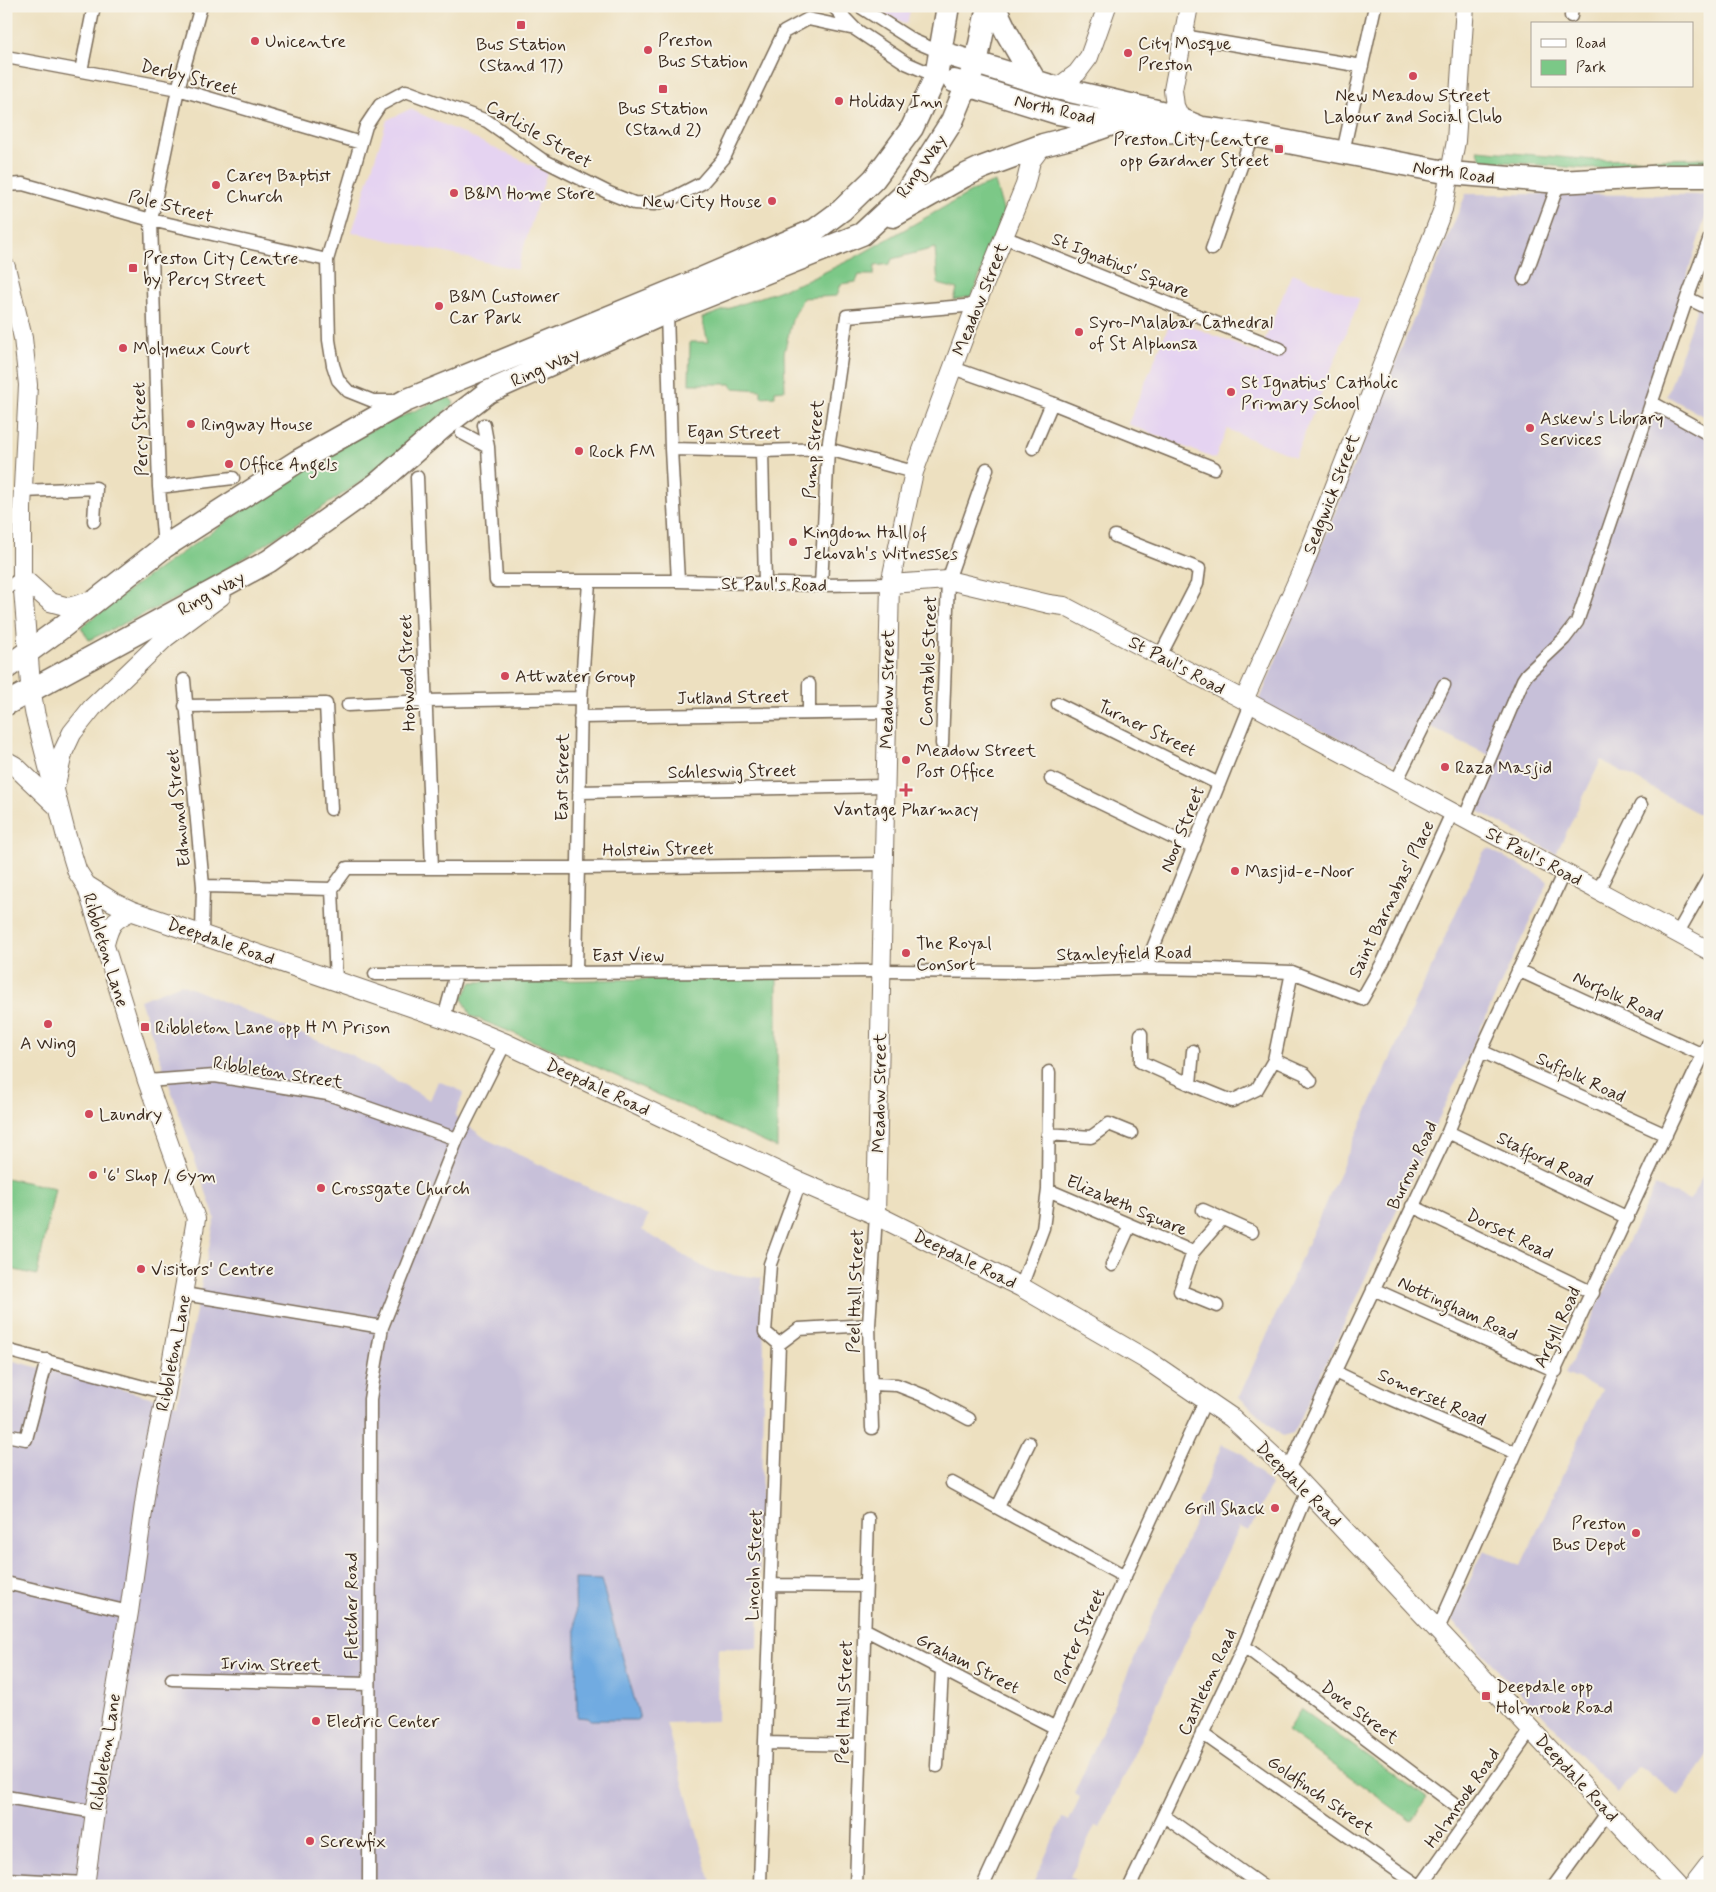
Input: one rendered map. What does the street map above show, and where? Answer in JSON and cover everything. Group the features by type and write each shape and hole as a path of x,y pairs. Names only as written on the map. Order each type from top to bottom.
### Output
{"highway":[{"name":"Ring Way","path":"6,668 164,547 298,461 405,401 687,285 814,230 842,210 874,179 912,128 936,76 948,6"},
{"name":"Ring Way","path":"6,704 268,561 377,484 444,426 488,392 667,312 862,234 906,193 952,121 976,64 988,6"},
{"path":"994,6 1007,33 1035,81"},
{"name":"North Road","path":"940,52 1057,88 1165,113 1202,128 1252,135 1450,173 1559,182 1669,176 1710,176"},
{"name":"North Road","path":"936,76 1058,113 1164,132 1202,128"},
{"path":"862,234 964,176 998,161 1114,123"}],"main road":[{"path":"55,790 63,752 72,733 92,708 166,637 268,561"},
{"name":"Ribbleton Lane","path":"28,652 31,691 55,790 77,871 86,885"},
{"path":"6,761 15,766 60,808"},
{"name":"Deepdale Road","path":"86,885 113,902 132,911 444,1018 505,1043 800,1182 876,1215 1021,1287 1147,1360 1232,1418 1284,1466 1677,1886"}],"street":[{"path":"81,71 94,6"},
{"name":"Percy Street","path":"164,547 159,487 151,220 178,90 201,6"},
{"path":"833,6 855,29 906,63 936,76"},
{"path":"859,6 914,41 940,52"},
{"path":"1057,88 1077,73 1089,57 1108,6"},
{"path":"1180,120 1172,90 1189,6"},
{"path":"1343,152 1375,6"},
{"name":"Sedgwick Street","path":"1248,702 1302,570 1443,209 1456,141 1465,6"},
{"name":"Carlisle Street","path":"405,401 373,401 348,391 338,380 329,340 327,260 366,126 380,105 406,91 487,121 541,159 608,193 634,203 656,204 673,198 702,183 724,158 784,32 808,19 855,29"},
{"path":"1183,36 1362,66"},
{"name":"Derby Street","path":"6,57 178,90 361,143"},
{"path":"1212,249 1252,135"},
{"name":"Meadow Street","path":"876,1215 890,584 914,472 976,305 1025,185 1031,161 1043,145"},
{"path":"998,161 1018,173 1025,185"},
{"path":"1524,279 1559,182"},
{"name":"Pole Street","path":"6,185 23,184 151,220 327,260"},
{"name":"St Ignatius' Square","path":"1004,237 1280,349"},
{"name":"Saint Barnabas' Place","path":"1362,999 1458,816 1520,685 1527,674 1564,639 1577,622 1687,298 1710,238"},
{"path":"6,267 22,338 28,385 22,577 28,652"},
{"path":"1687,298 1710,310"},
{"name":"Pump Street","path":"821,585 828,449 847,316 976,305"},
{"path":"667,312 671,449 678,581"},
{"path":"953,368 1052,403 1214,468"},
{"path":"1651,402 1710,435"},
{"path":"1033,448 1052,403"},
{"path":"484,424 488,447"},
{"path":"462,433 488,447"},
{"name":"St Paul's Road","path":"488,447 496,581 678,581 821,585 890,584 948,580 1064,606 1248,702 1710,951"},
{"name":"Egan Street","path":"671,449 762,451 828,449 914,472"},
{"path":"762,451 765,584"},
{"name":"Constable Street","path":"942,744 948,580 987,469"},
{"name":"Hopwood Street","path":"418,477 432,868"},
{"path":"159,487 232,478"},
{"path":"24,491 96,488 94,522"},
{"path":"1115,536 1199,569 1197,584 1160,656"},
{"path":"6,589 22,577"},
{"path":"22,577 43,598 58,605 69,607 98,599"},
{"name":"East Street","path":"576,973 580,717 589,582"},
{"name":"Edmund Street","path":"184,680 203,886 202,934"},
{"path":"809,684 809,713"},
{"path":"1396,782 1444,685"},
{"path":"348,704 581,698"},
{"name":"Noor Street","path":"1145,968 1220,784 1248,702"},
{"path":"186,706 326,704 332,809"},
{"name":"Turner Street","path":"1058,704 1220,784"},
{"name":"Jutland Street","path":"580,717 886,712"},
{"path":"1051,779 1194,848"},
{"name":"Schleswig Street","path":"579,792 885,786"},
{"path":"1598,891 1641,805"},
{"name":"Holstein Street","path":"332,888 347,868 578,868 884,864"},
{"name":"Burrow Road","path":"1284,1466 1335,1372 1448,1132 1518,970 1557,869"},
{"path":"1677,934 1710,876"},
{"name":"Ribbleton Lane","path":"85,1884 148,1482 166,1393 196,1219 147,1081 86,885"},
{"path":"203,886 332,888 336,982"},
{"path":"105,944 113,922 132,911"},
{"name":"Stanleyfield Road","path":"882,971 1034,972 1145,968 1292,972 1362,999"},
{"name":"Norfolk Road","path":"1518,970 1702,1055"},
{"name":"East View","path":"375,974 882,971"},
{"path":"1141,1034 1141,1062 1232,1100 1257,1089 1274,1060 1292,972"},
{"path":"444,1018 456,974"},
{"name":"Argyll Road","path":"1438,1630 1516,1454 1710,1040"},
{"name":"Fletcher Road","path":"369,1886 370,1399 382,1327 457,1139 505,1043"},
{"path":"1190,1084 1193,1051"},
{"name":"Suffolk Road","path":"1482,1051 1666,1135"},
{"path":"1274,1060 1305,1074 1311,1081"},
{"path":"1021,1287 1044,1228 1048,1190 1049,1072"},
{"name":"Ribbleton Street","path":"147,1081 215,1076 328,1094 457,1139"},
{"path":"1048,1134 1091,1138 1109,1124 1131,1133"},
{"name":"Stafford Road","path":"1448,1132 1628,1218"},
{"path":"800,1182 770,1264 765,1332 779,1344 799,1329 869,1325"},
{"name":"Elizabeth Square","path":"1048,1190 1193,1252"},
{"name":"Dorset Road","path":"1412,1206 1593,1293"},
{"path":"1202,1210 1252,1232"},
{"name":"Peel Hall Street","path":"872,1428 869,1325 876,1215"},
{"path":"1217,1306 1180,1291 1193,1252 1222,1219"},
{"path":"1112,1265 1130,1225"},
{"name":"Nottingham Road","path":"1374,1289 1556,1372"},
{"path":"184,1294 382,1327"},
{"name":"Lincoln Street","path":"760,1883 779,1344"},
{"path":"6,1350 166,1393"},
{"path":"6,1435 26,1439 47,1360"},
{"name":"Somerset Road","path":"1335,1372 1384,1396 1516,1454"},
{"path":"870,1384 897,1385 930,1398 969,1418"},
{"name":"Porter Street","path":"983,1886 1206,1399"},
{"path":"998,1507 1029,1443"},
{"path":"952,1483 1125,1577"},
{"name":"Castleton Road","path":"1130,1886 1244,1646 1308,1490"},
{"name":"Peel Hall Street","path":"856,1886 868,1519"},
{"path":"6,1582 129,1612"},
{"path":"771,1585 866,1586"},
{"name":"Graham Street","path":"864,1629 1056,1728"},
{"name":"Dove Street","path":"1244,1646 1456,1806"},
{"path":"936,1766 942,1670"},
{"name":"Irvin Street","path":"172,1679 368,1684"},
{"name":"Holmrook Road","path":"1420,1886 1531,1730"},
{"name":"Goldfinch Street","path":"1202,1733 1420,1886"},
{"path":"765,1743 860,1745"},
{"path":"6,1797 95,1812"},
{"path":"1554,1886 1608,1812"},
{"path":"1164,1816 1262,1886"},
{"path":"1694,1886 1710,1864"},
{"path":"6,1879 85,1884"}],"shaded area":[{"path":"869,6 911,6 907,24"},
{"name":"B&M Home Store","path":"410,109 547,172 517,269 352,232 387,120"},
{"path":"1466,194 1710,195 1710,202 1647,405 1710,439 1710,820 1601,760 1556,854 1471,807 1493,757 1422,723 1396,765 1259,702 1381,397"},
{"path":"1710,269 1710,420 1667,396"},
{"name":"St Ignatius' Catholic Primary School","path":"1292,273 1360,299 1295,457 1227,429 1215,459 1128,424 1172,318 1259,354"},
{"path":"1489,849 1544,878 1548,882 1296,1428 1293,1433 1282,1436 1239,1397 1484,851"},
{"path":"181,984 352,1055 430,1100 438,1081 464,1092 455,1116 486,1139 648,1216 642,1230 710,1271 761,1278 764,1349 758,1649 718,1648 717,1721 666,1723 712,1886 6,1886 6,1359 177,1404 215,1218 140,1000"},
{"path":"1710,1162 1710,1752 1679,1796 1638,1766 1618,1794 1451,1620 1484,1550 1521,1566 1602,1389 1565,1374 1655,1186 1690,1200"},
{"path":"1222,1444 1241,1453 1271,1485 1249,1531 1239,1527 1100,1827 1095,1826 1070,1877 1076,1881 1074,1886 1032,1886 1062,1819 1069,1821 1080,1797 1074,1794 1202,1506 1198,1503"}],"green space":[{"path":"1477,150 1594,160 1710,158 1710,163 1589,169 1482,160"},
{"path":"995,182 1004,213 972,296 954,300 957,289 938,284 935,248 892,259 890,264 875,266 874,275 859,275 856,282 841,284 837,296 803,298 792,320 784,353 785,390 775,391 775,396 761,397 761,390 733,388 731,384 689,384 690,342 708,342 702,318 806,281 854,258 978,188"},
{"path":"448,396 454,403 390,463 196,589 89,640 81,627 134,586 308,465 362,434"},
{"path":"777,977 777,1148 592,1065 471,1016 462,998 472,982"},
{"path":"6,1178 55,1188 37,1275 6,1268"},
{"path":"1301,1709 1427,1798 1411,1821 1287,1731"}],"water":[{"path":"575,1579 601,1580 640,1719 638,1720 591,1720 577,1717"}],"place":[{"name":"Bus Station (Stand 17)","path":"521,25"},
{"name":"Unicentre","path":"255,41"},
{"name":"Preston Bus Station","path":"648,50"},
{"name":"City Mosque Preston","path":"1128,53"},
{"name":"New Meadow Street Labour and Social Club","path":"1413,76"},
{"name":"Bus Station (Stand 2)","path":"663,89"},
{"name":"Holiday Inn","path":"839,101"},
{"name":"Preston City Centre opp Gardner Street","path":"1279,149"},
{"name":"Carey Baptist Church","path":"216,185"},
{"name":"B&M Home Store","path":"454,193"},
{"name":"New City House","path":"772,201"},
{"name":"Preston City Centre by Percy Street","path":"133,268"},
{"name":"B&M Customer Car Park","path":"439,306"},
{"name":"Syro-Malabar Cathedral of St Alphonsa","path":"1079,332"},
{"name":"Molyneux Court","path":"123,348"},
{"name":"St Ignatius' Catholic Primary School","path":"1231,392"},
{"name":"Ringway House","path":"191,424"},
{"name":"Askew's Library Services","path":"1530,428"},
{"name":"Rock FM","path":"579,451"},
{"name":"Office Angels","path":"229,464"},
{"name":"Kingdom Hall of Jehovah's Witnesses","path":"793,542"},
{"name":"Attwater Group","path":"505,676"},
{"name":"Meadow Street Post Office","path":"906,760"},
{"name":"Raza Masjid","path":"1445,767"},
{"name":"Vantage Pharmacy","path":"906,790"},
{"name":"Masjid-e-Noor","path":"1235,871"},
{"name":"The Royal Consort","path":"906,953"},
{"name":"A Wing","path":"48,1024"},
{"name":"Ribbleton Lane opp H M Prison","path":"145,1027"},
{"name":"Laundry","path":"89,1114"},
{"name":"'6' Shop / Gym","path":"93,1175"},
{"name":"Crossgate Church","path":"321,1188"},
{"name":"Visitors' Centre","path":"141,1269"},
{"name":"Grill Shack","path":"1275,1508"},
{"name":"Preston Bus Depot","path":"1636,1533"},
{"name":"Deepdale opp Holmrook Road","path":"1486,1696"},
{"name":"Electric Center","path":"316,1721"},
{"name":"Screwfix","path":"310,1841"}]}
